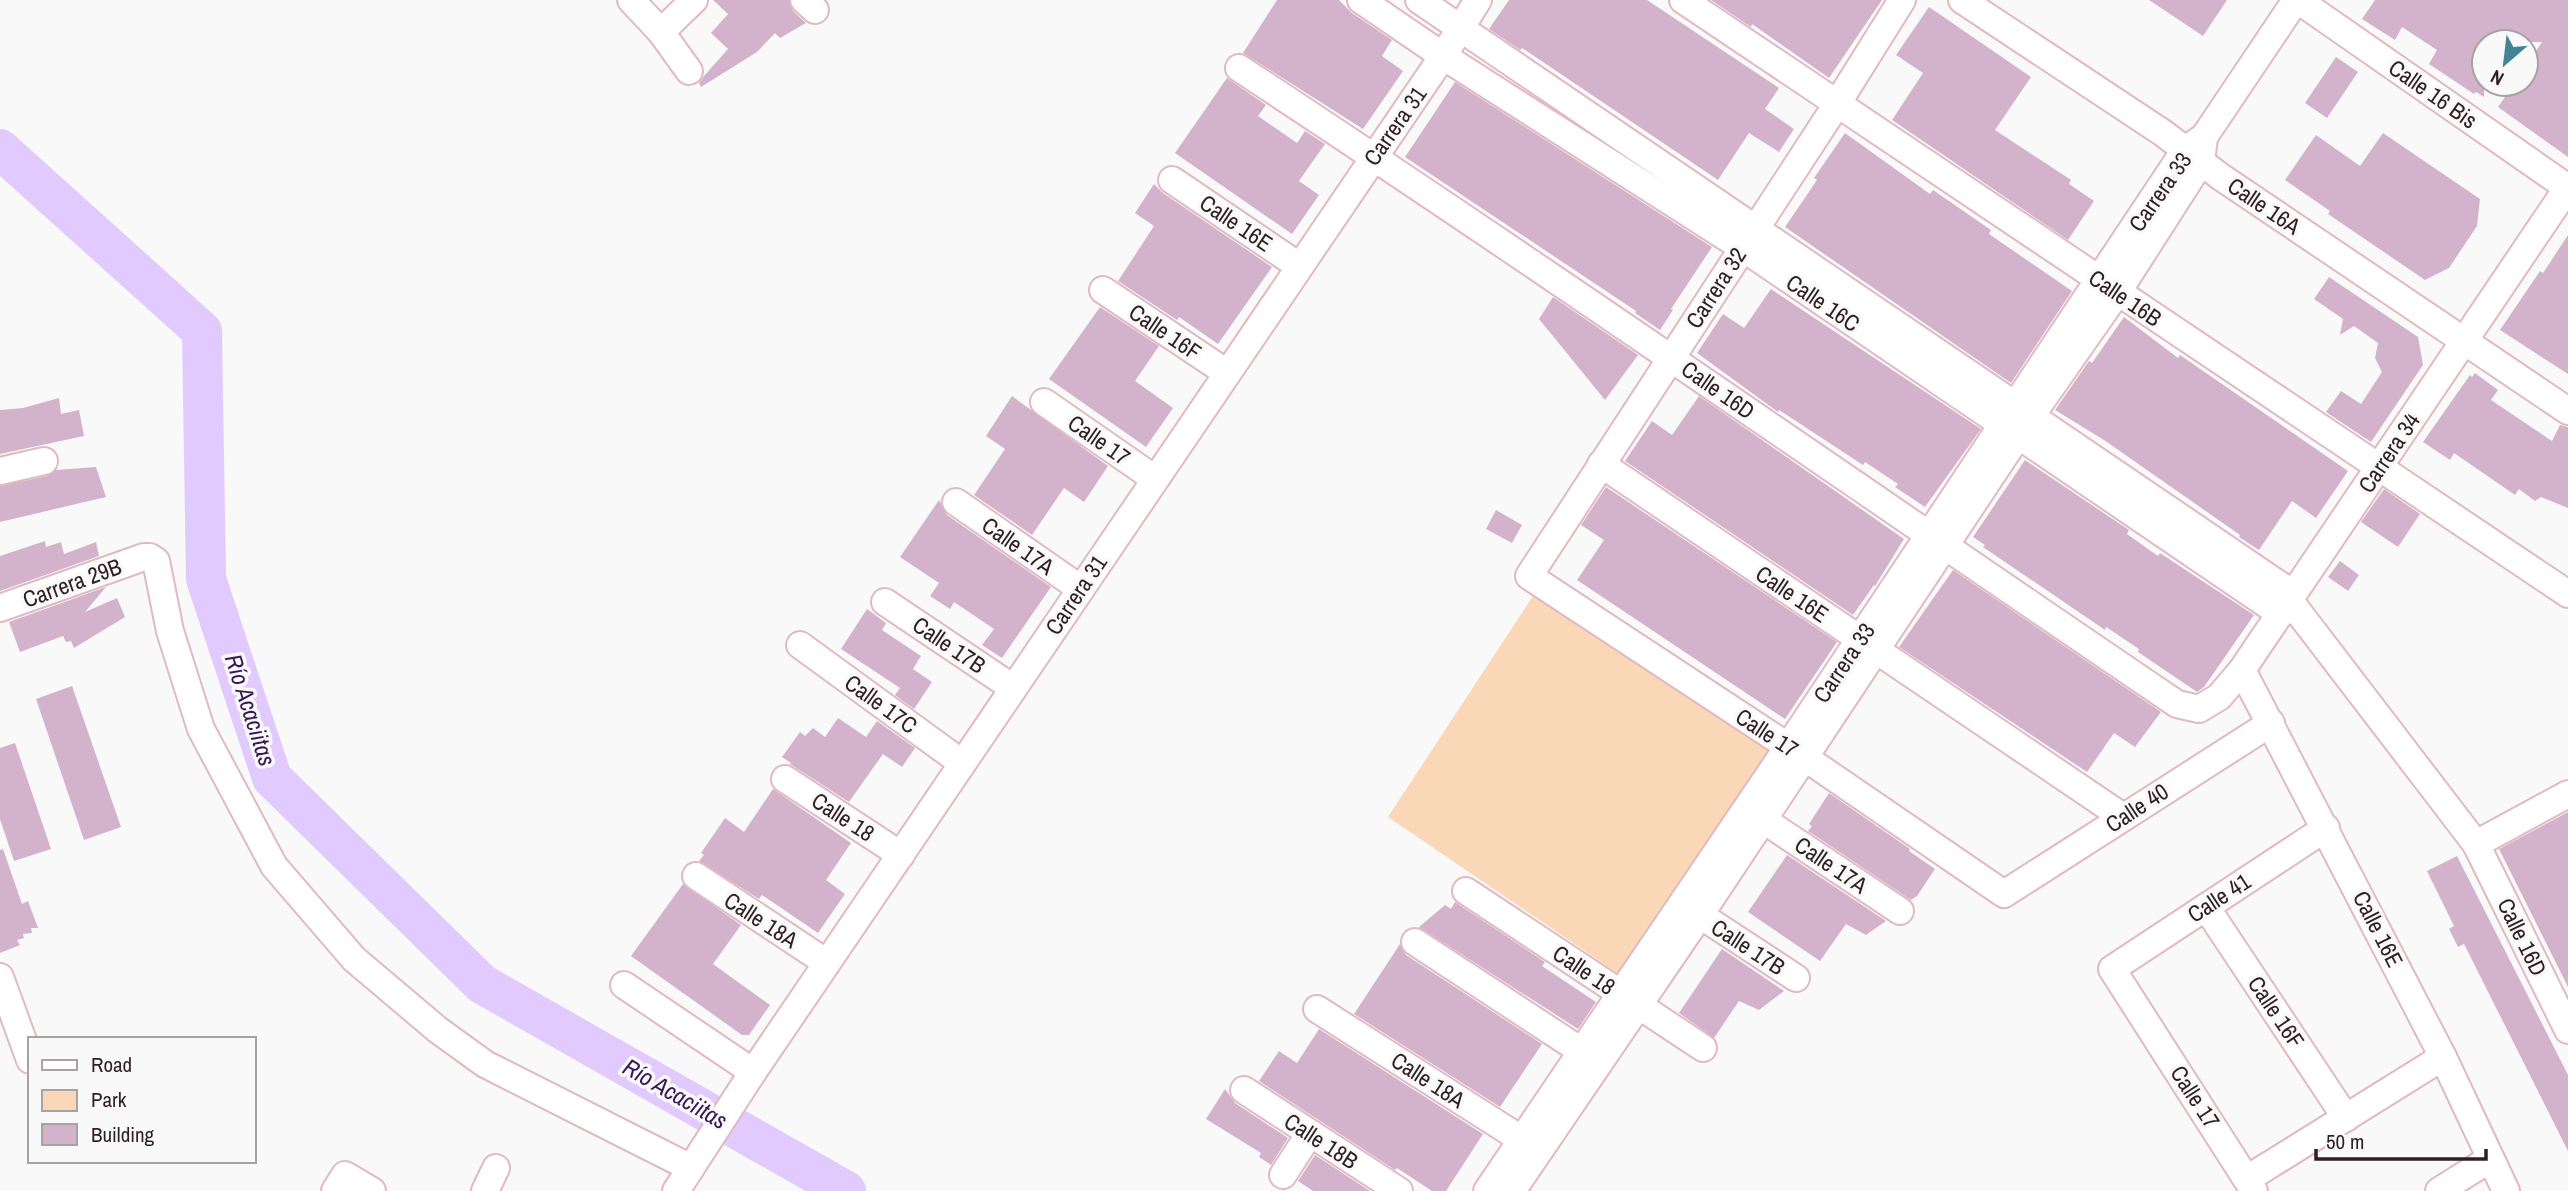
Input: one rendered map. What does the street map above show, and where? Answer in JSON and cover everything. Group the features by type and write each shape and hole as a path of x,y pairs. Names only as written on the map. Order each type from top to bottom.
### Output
{"street":[{"path":"631,0 661,32 689,71"},
{"path":"661,32 694,0"},
{"name":"Calle 16C","path":"1361,0 1443,56 1748,238"},
{"name":"Calle 16C","path":"1419,0 1748,238 2288,603"},
{"name":"Carrera 31","path":"676,1191 748,1080 1443,56 1478,0"},
{"name":"Calle 16B","path":"1683,0 2568,594"},
{"name":"Carrera 32","path":"1529,576 1902,0"},
{"name":"Calle 16A","path":"1962,0 2163,133 2196,150 2221,177 2568,411"},
{"name":"Carrera 33","path":"1487,1191 1530,1145 1630,1000 2297,0"},
{"name":"Calle 16 Bis","path":"2297,0 2568,188"},
{"name":"Calle 16D","path":"1238,68 1671,357 2177,704 2199,709"},
{"name":"Calle 16E","path":"1172,180 1299,266"},
{"name":"Carrera 34","path":"2199,709 2219,697 2242,670 2568,188"},
{"name":"Calle 16F","path":"1103,290 1227,373"},
{"name":"Calle 17","path":"1044,402 1155,479"},
{"path":"0,471 44,461"},
{"name":"Calle 16E","path":"1601,464 2123,817"},
{"name":"Calle 17A","path":"956,502 1081,589"},
{"name":"Carrera 29B","path":"0,608 144,557 156,561 170,631 201,729 274,866 354,958 438,1030 485,1064 694,1164"},
{"name":"Calle 17","path":"1529,576 1796,752 2004,894"},
{"name":"Calle 17B","path":"885,602 1013,688"},
{"name":"Calle 16D","path":"2288,603 2476,844 2568,1030"},
{"name":"Calle 17C","path":"800,645 962,763"},
{"name":"Calle 16E","path":"2242,670 2443,1057 2506,1191"},
{"name":"Calle 40","path":"2004,894 2271,723"},
{"name":"Carrera 33","path":"1630,1000 1700,915 1762,819 1796,752"},
{"name":"Calle 18","path":"785,779 901,855"},
{"path":"2476,844 2568,794"},
{"name":"Calle 17A","path":"1762,819 1900,911"},
{"name":"Calle 41","path":"2112,969 2326,828"},
{"name":"Calle 18A","path":"696,876 827,963"},
{"name":"Calle 18","path":"1466,891 1703,1048"},
{"name":"Calle 16F","path":"2206,907 2346,1118"},
{"name":"Calle 17B","path":"1700,915 1796,978"},
{"path":"1415,942 1590,1057"},
{"name":"Calle 17","path":"2112,969 2251,1185"},
{"path":"0,977 28,1054"},
{"path":"624,985 748,1080"},
{"name":"Calle 18A","path":"1317,1009 1530,1145"},
{"path":"2251,1185 2346,1118 2443,1057"},
{"name":"Calle 18B","path":"1244,1090 1399,1191"},
{"path":"1283,1175 1310,1133"},
{"name":"Carrera 33","path":"1512,1191 1530,1145"},
{"path":"2439,1191 2490,1159"},
{"path":"340,1183 372,1191"}],"green space":[{"path":"1533,596 1773,751 1620,975 1388,817"}],"building":[{"path":"713,0 789,0 793,11 806,23 780,38 775,33 757,52 701,87 699,83 728,49 711,33 728,14"},
{"path":"1277,0 1339,0 1352,13 1392,40 1382,56 1403,71 1363,129 1243,53"},
{"path":"1509,0 1647,0 1779,88 1765,109 1794,129 1779,152 1749,133 1718,180 1522,48 1520,50 1489,29"},
{"path":"1711,0 1882,0 1829,78 1752,24 1751,27"},
{"path":"2149,0 2227,0 2203,36"},
{"path":"2375,0 2568,0 2568,157 2498,107 2504,98 2540,98 2540,28 2470,28 2470,91 2429,64 2437,50 2402,27 2395,40 2362,19"},
{"path":"1929,7 2031,77 1995,130 2071,180 2069,184 2094,201 2068,240 1892,120 1923,73 1896,55"},
{"path":"2336,57 2358,72 2327,118 2305,103"},
{"path":"1227,78 1266,105 1258,116 1297,143 1305,131 1325,144 1299,181 1319,195 1292,234 1175,153"},
{"path":"1455,82 1712,247 1660,330 1635,313 1636,311 1405,157"},
{"path":"1845,133 1930,194 1933,190 1991,230 1989,234 2072,291 2011,383 1785,227"},
{"path":"2383,133 2480,199 2477,226 2449,268 2425,280 2328,214 2330,211 2285,180 2316,135 2360,166"},
{"path":"1154,184 1163,193 1272,267 1218,344 1118,281 1154,226 1135,213"},
{"path":"2568,235 2568,374 2500,330"},
{"path":"2329,277 2418,337 2423,365 2371,442 2326,412 2341,391 2361,404 2382,372 2375,358 2378,343 2354,326 2340,335 2343,319 2314,299"},
{"path":"1771,289 1981,429 1925,507 1895,487 1898,484 1865,462 1863,465 1779,410 1778,412 1697,353 1723,314 1744,328"},
{"path":"1553,297 1638,355 1605,400 1539,319"},
{"path":"1100,307 1159,346 1135,381 1173,408 1146,447 1049,379"},
{"path":"2124,317 2178,358 2180,355 2348,471 2316,518 2292,501 2259,550 2104,440 2055,410"},
{"path":"2475,373 2498,390 2491,400 2552,441 2560,425 2568,427 2568,508 2541,497 2535,501 2519,489 2515,495 2454,453 2450,460 2423,442 2470,375 2472,377"},
{"path":"1012,396 1108,466 1084,502 1064,488 1032,535 974,495 1005,449 986,436"},
{"path":"1699,396 1904,539 1875,586 1853,615 1625,461 1652,421 1672,435"},
{"path":"59,398 61,414 79,410 84,436 0,454 0,410 23,408"},
{"path":"2025,460 2129,530 2127,534 2158,556 2160,553 2254,615 2204,687 2197,692 2138,652 2139,649 2106,627 2105,630 1983,547 1985,545 1973,537"},
{"path":"96,467 106,497 0,522 0,486 47,476 56,470"},
{"path":"1606,487 1837,642 1785,719 1577,580 1604,540 1581,525"},
{"path":"2384,489 2420,514 2398,547 2361,522"},
{"path":"939,500 947,515 1051,587 1002,658 982,645 994,629 954,602 950,609 930,596 939,583 900,557"},
{"path":"1496,510 1522,525 1512,543 1486,529"},
{"path":"45,541 46,547 61,542 64,554 96,542 99,556 0,591 0,556"},
{"path":"2340,561 2359,575 2348,591 2328,577"},
{"path":"1953,570 2161,712 2135,747 2114,733 2087,772 1899,647"},
{"path":"106,587 85,612 117,598 125,617 74,648 71,641 66,642 63,636 20,652 9,622"},
{"path":"867,609 886,623 882,630 921,656 913,669 932,682 914,709 895,695 900,688 841,649"},
{"path":"72,686 121,827 84,840 36,699"},
{"path":"838,718 866,737 877,721 915,748 902,767 883,754 849,802 782,757 800,732 805,736 813,728 825,737"},
{"path":"15,743 51,849 14,861 0,819 0,748"},
{"path":"773,789 851,843 826,880 845,894 818,933 762,895 759,899 699,861 704,855 701,853 725,818 744,832"},
{"path":"1829,793 1935,869 1917,896 1911,900 1808,831 1812,826 1809,824"},
{"path":"2568,812 2568,987 2499,849"},
{"path":"3,849 22,904 28,901 38,928 31,928 32,933 23,934 24,938 17,940 20,945 0,953 0,850"},
{"path":"1787,855 1886,921 1866,935 1846,924 1820,961 1748,912"},
{"path":"2457,856 2568,1075 2568,1151 2464,944 2458,947 2449,929 2454,926 2427,871"},
{"path":"683,884 741,925 713,964 770,1005 749,1035 742,1035 631,956"},
{"path":"1455,902 1545,962 1542,966 1596,1002 1578,1029 1419,927 1445,905 1451,909"},
{"path":"1400,944 1406,955 1542,1044 1500,1107 1354,1014"},
{"path":"1722,949 1784,991 1759,1010 1739,1001 1714,1038 1679,1013"},
{"path":"1319,1029 1483,1134 1446,1191 1432,1191 1397,1168 1395,1170 1259,1081 1279,1051 1297,1063"},
{"path":"1225,1089 1235,1103 1288,1138 1271,1165 1259,1157 1261,1153 1206,1119"},
{"path":"1315,1155 1370,1191 1313,1191 1298,1181"}],"waterway":[{"name":"Río Acaciitas","path":"0,149 202,331 206,579 272,778 482,984 846,1191"}]}
